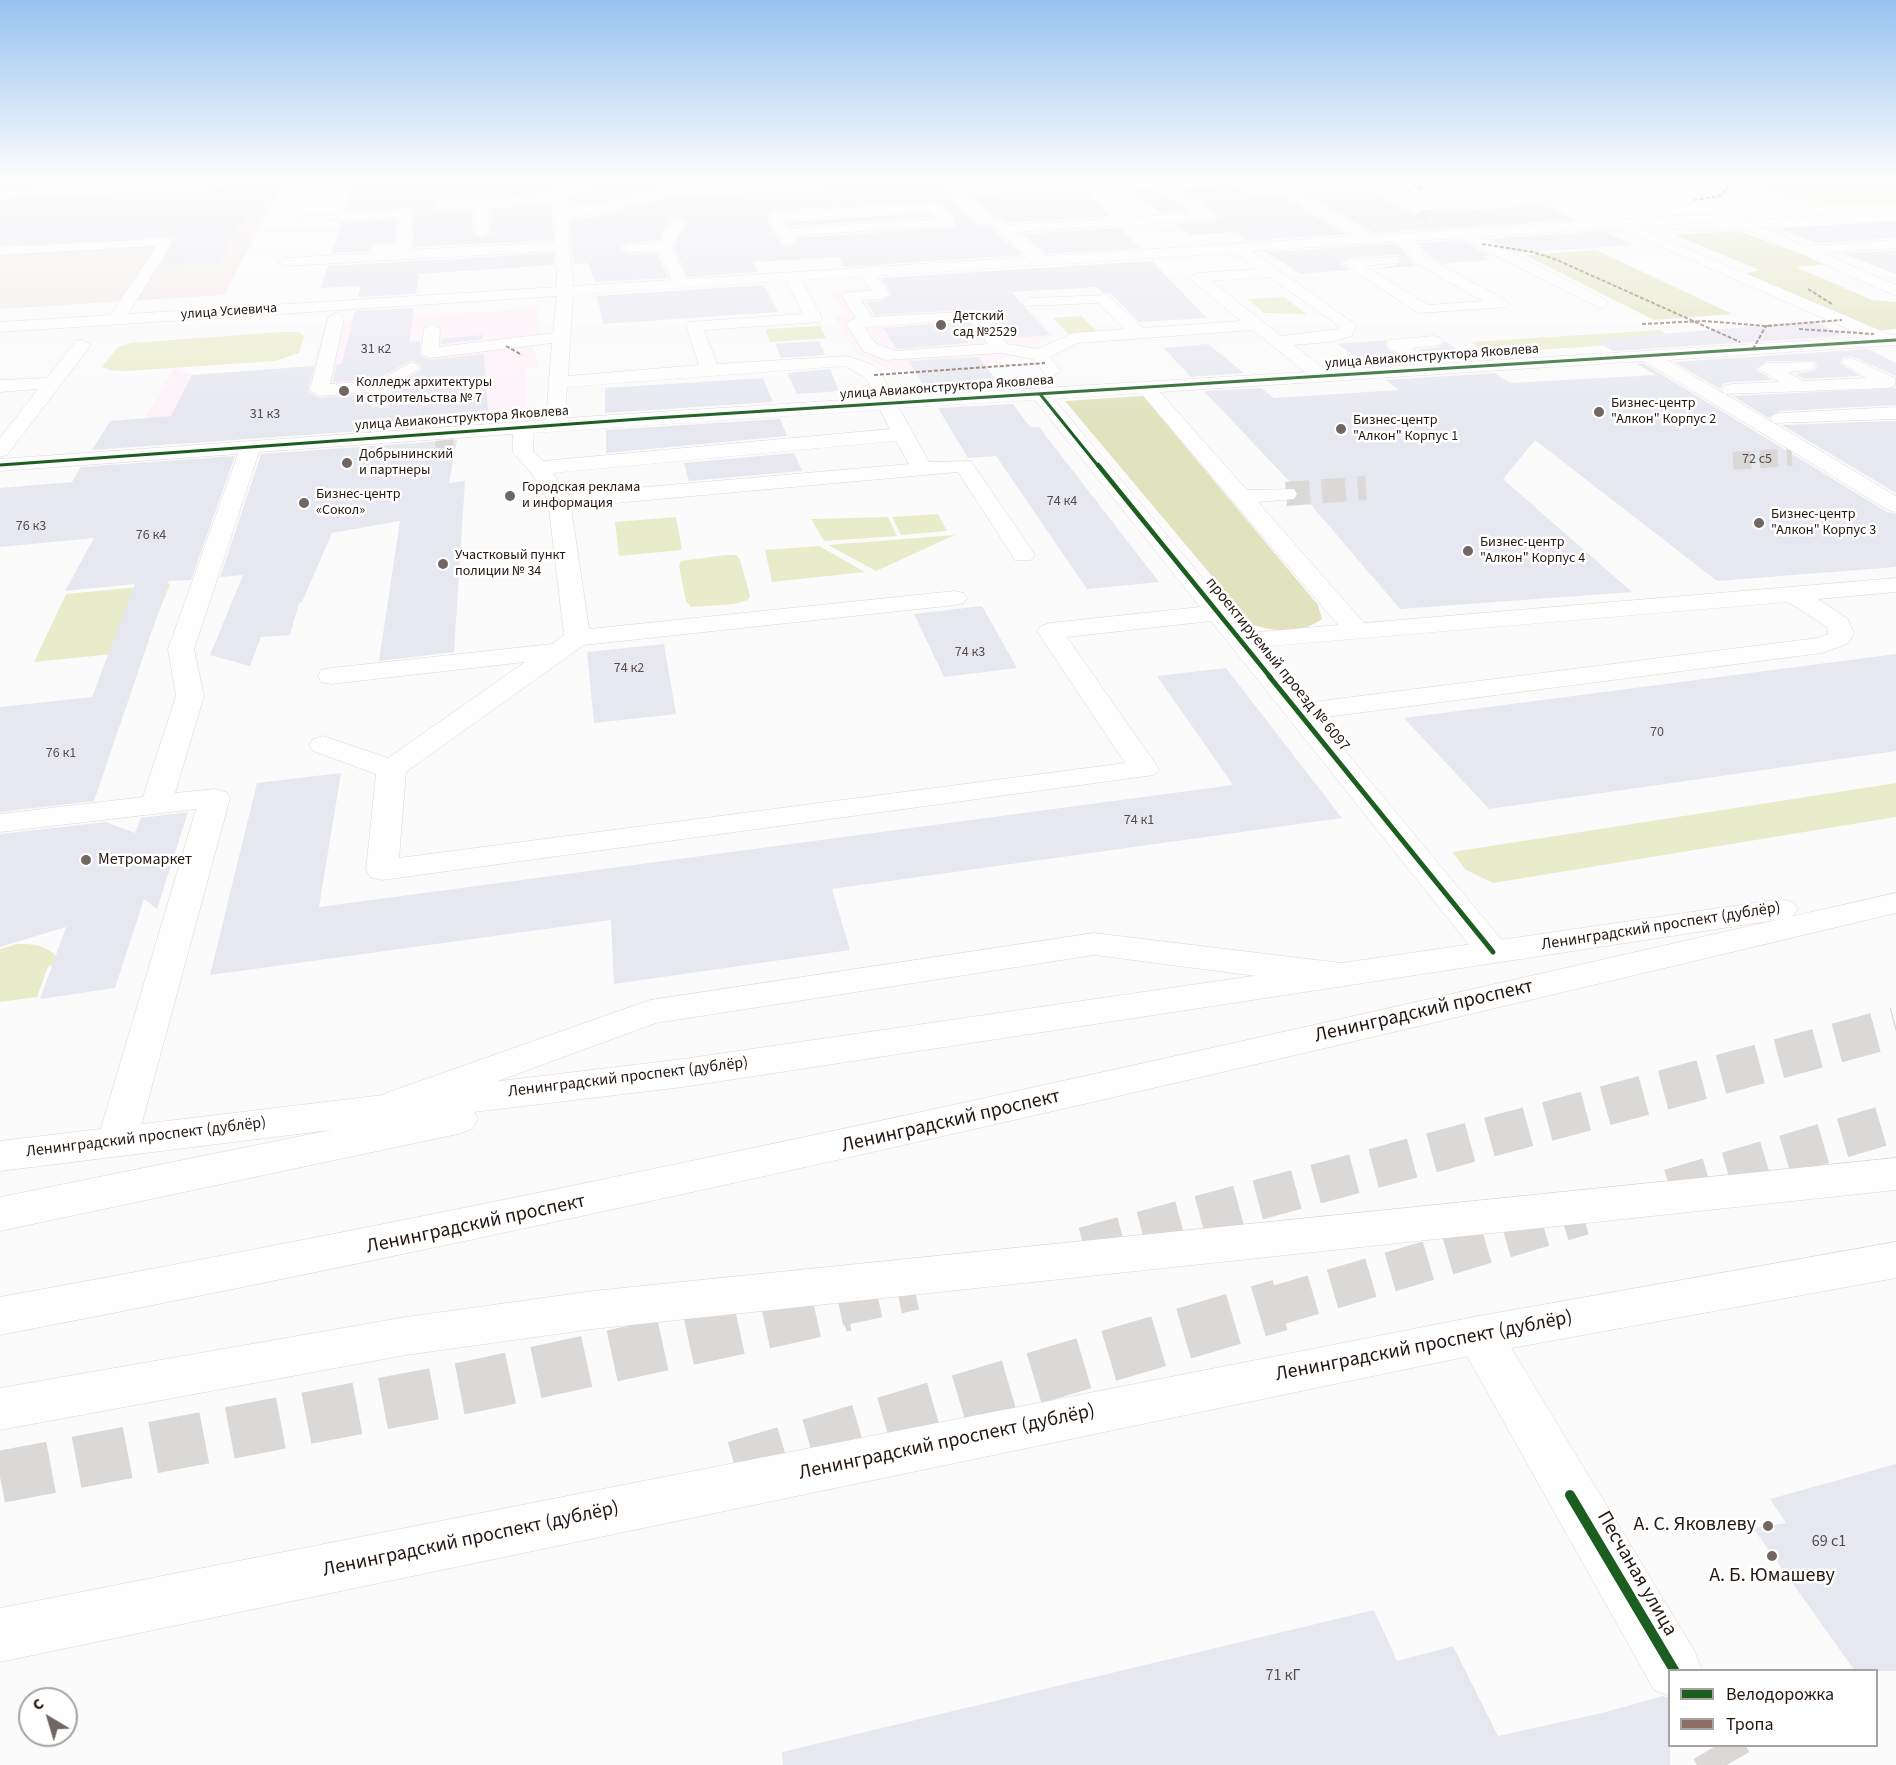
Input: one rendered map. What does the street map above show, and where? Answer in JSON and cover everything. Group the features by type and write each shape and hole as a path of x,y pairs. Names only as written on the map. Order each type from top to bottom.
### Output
{"street":[{"path":"116,320 154,259"},
{"path":"279,279 287,259"},
{"path":"555,425 565,291 563,259"},
{"path":"670,259 680,284"},
{"path":"800,259 810,275"},
{"name":"улица Усиевича","path":"0,327 116,320 268,303 565,291 1066,259"},
{"path":"1254,259 1348,325 1346,332 1330,337 1276,341"},
{"path":"1398,259 1349,263 1425,310 1501,304 1419,259"},
{"path":"1513,259 1600,303"},
{"path":"1695,259 1894,350"},
{"path":"1823,259 1896,291"},
{"path":"545,271 564,270"},
{"path":"866,272 882,294 850,296 867,322"},
{"path":"1273,272 1197,278 1322,376"},
{"path":"710,370 694,326 814,318 792,277"},
{"path":"1030,303 1102,298 1138,333"},
{"path":"1001,348 972,314 854,323 870,350 879,355 895,356 1001,348 1039,355 1074,338 1256,325"},
{"path":"336,318 320,390 381,399"},
{"path":"430,353 432,329"},
{"path":"375,438 381,399 412,366 430,353 561,337"},
{"path":"1431,370 1396,344 1433,341"},
{"name":"улица Авиаконструктора Яковлева","path":"0,465 492,429 806,409 814,428 894,420 1040,394 1815,345 1861,343 1894,350"},
{"path":"0,451 82,345"},
{"path":"1815,345 1892,384"},
{"path":"1671,354 1896,488"},
{"path":"1039,355 1071,392"},
{"path":"1648,356 1802,456 1896,505"},
{"path":"558,382 847,361 865,368 874,375 894,420 923,469"},
{"path":"1800,387 1767,368 1851,363"},
{"path":"0,386 53,383"},
{"path":"1731,390 1892,384"},
{"path":"1146,387 1357,631"},
{"name":"проектируемый проезд № 6097","path":"1040,394 1493,952"},
{"path":"1780,419 1896,413"},
{"path":"539,468 894,420"},
{"path":"526,427 522,437 523,452 539,468 559,501 568,644"},
{"path":"456,448 486,439 491,435 492,429"},
{"path":"156,805 190,696 181,649 251,447"},
{"path":"559,501 964,465 1023,555"},
{"path":"1241,497 1286,494"},
{"path":"1241,641 1896,585"},
{"path":"1298,712 1822,645 1838,639 1841,634 1839,624 1793,594"},
{"path":"331,676 568,644 955,598"},
{"path":"568,644 391,769 382,870 1144,769 1050,631 1218,613"},
{"path":"322,745 391,769"},
{"path":"0,823 215,798 117,1141"},
{"name":"Ленинградский проспект (дублёр)","path":"0,1156 683,1073 1896,892"},
{"name":"Ленинградский проспект","path":"0,1316 238,1274 865,1143 1896,903"},
{"path":"385,1108 650,1012 1094,944 1341,975"},
{"path":"0,1214 683,1073"},
{"path":"0,1409 406,1336 593,1310 1896,1174"},
{"name":"Ленинградский проспект (дублёр)","path":"0,1635 1479,1335 1896,1260"},
{"name":"Песчаная улица","path":"1479,1335 1673,1669"}],"shaded area":[{"path":"0,259 243,259 224,295 0,309"},
{"name":"Детский сад №2529","path":"968,281 989,307 1033,313 1054,335 993,363 894,371 856,354 834,317 848,315 829,291"},
{"name":"Колледж архитектуры и строительства № 7","path":"538,308 540,339 533,343 538,367 526,368 527,407 519,414 485,420 167,443 135,435 174,368 192,375 312,366 326,322"}],"green space":[{"path":"1534,259 1616,259 1732,314 1654,320"},
{"path":"1734,259 1817,259 1830,264 1796,267 1872,300 1896,302 1896,329 1876,331 1744,274 1759,270"},
{"path":"1284,297 1307,314 1264,313 1247,299"},
{"path":"1081,316 1097,331 1068,334 1053,318"},
{"path":"820,326 826,338 770,342 765,329"},
{"path":"1660,330 1680,341 1487,353 1471,342"},
{"path":"299,332 304,336 299,353 275,361 126,371 109,370 102,367 118,347 131,343"},
{"path":"1143,396 1318,605 1322,619 1307,627 1289,630 1253,625 1065,401"},
{"path":"938,514 947,531 901,535 892,517"},
{"path":"676,517 682,550 619,556 615,522"},
{"path":"888,517 897,536 824,541 811,519"},
{"path":"955,535 876,571 828,545"},
{"path":"819,546 865,572 772,582 765,550"},
{"path":"736,555 740,559 750,596 748,600 735,604 691,607 686,601 679,566 681,561"},
{"path":"170,584 143,651 34,662 66,594"},
{"path":"1896,783 1896,817 1493,883 1466,870 1452,852"},
{"path":"17,944 43,947 53,953 63,964 48,966 37,997 0,1002 0,949"}],"building":[{"path":"164,259 222,259 221,262 160,266"},
{"path":"443,259 554,259 554,265 419,274 416,294 358,297 361,286 321,288 328,266"},
{"path":"574,259 661,259 668,278 595,282 588,263 574,264"},
{"path":"680,259 798,259 753,262 758,272 687,277"},
{"path":"839,259 957,259 844,267"},
{"path":"1278,259 1346,259 1340,264 1349,270 1300,274"},
{"path":"1401,259 1409,259 1416,266 1374,269 1397,265"},
{"path":"1435,259 1489,260 1443,264"},
{"path":"1858,259 1896,259 1896,274"},
{"path":"1152,261 1207,318 1139,322 1110,293 1103,293 1097,287 1011,292 1050,335 1005,338 978,309 875,315 867,302 882,301 892,294 880,278"},
{"path":"764,285 778,312 603,324 597,296"},
{"name":"Колледж архитектуры и строительства № 7","path":"414,308 409,342 420,341 420,355 430,360 484,354 488,410 463,412 460,424 92,450 110,421 171,416 192,375 314,366 308,391 318,398 369,394 372,407 389,408 393,389 422,369 422,365 411,360 377,379 333,382 336,365 342,364 355,311"},
{"path":"967,321 981,339 967,340 969,343 897,349 883,328"},
{"path":"1814,321 1844,336 1613,351 1594,340"},
{"path":"483,335 483,339 441,344 442,339"},
{"path":"1387,340 1385,344 1388,349 1407,363 1366,365 1337,344"},
{"path":"819,341 825,355 781,358 775,344"},
{"path":"1444,341 1473,359 1435,362 1418,350 1439,347"},
{"path":"1208,344 1244,373 1191,377 1164,348"},
{"path":"1869,349 1896,363 1896,376 1851,356 1843,358 1840,363 1859,376 1804,379 1795,374 1814,371 1817,366 1814,361 1767,361 1756,369 1772,380 1730,382 1723,384 1720,389 1674,362"},
{"path":"979,357 1002,388 928,393 909,361"},
{"path":"1643,363 1887,512 1896,514 1896,567 1717,581 1535,440 1503,479 1632,592 1400,609 1306,499 1204,391 1261,388 1274,398 1399,390 1386,380 1494,373 1511,383 1656,375 1637,364"},
{"path":"830,369 839,391 797,394 787,373"},
{"path":"763,378 773,402 605,413 605,388"},
{"path":"1896,388 1896,405 1780,411 1768,418 1733,396"},
{"path":"1013,404 1030,427 1039,427 1159,582 1087,589 996,456 968,458 938,408"},
{"path":"780,419 787,436 606,453 606,430"},
{"path":"1896,421 1896,493 1782,425"},
{"path":"457,440 449,483 465,481 454,652 379,661 400,521 332,533 302,602 299,603 290,635 261,637 250,666 210,655 243,575 220,577 261,454"},
{"path":"794,453 802,471 689,481 684,463"},
{"path":"235,456 191,580 169,581 94,801 0,812 0,707 92,697 135,584 65,591 94,538 0,547 0,488 72,482 81,467"},
{"path":"982,606 1017,668 944,677 914,614"},
{"path":"664,644 676,714 594,723 587,652"},
{"path":"1896,654 1896,751 1489,809 1404,718"},
{"path":"1226,668 1342,818 832,889 850,950 614,984 611,920 210,975 257,783 341,773 319,907 1233,785 1157,676"},
{"path":"188,812 157,909 144,899 115,988 40,999 66,927 0,947 0,834 106,822 135,833 141,818"},
{"path":"1896,1464 1896,1671 1854,1669 1753,1528 1786,1523 1770,1499"},
{"path":"1374,1610 1397,1661 1453,1646 1498,1736 1602,1713 1663,1696 1668,1697 1670,1765 783,1765 782,1752"}],"tunnel":[{"path":"436,450 456,448"},
{"path":"1733,461 1792,457"},
{"path":"1286,494 1366,488"},
{"path":"1084,1247 1896,1027"},
{"path":"1670,1189 1896,1122"},
{"path":"1275,1306 1583,1215"},
{"path":"839,1306 915,1290"},
{"path":"0,1477 474,1386 846,1305"},
{"path":"735,1467 1280,1305"},
{"path":"1717,1747 1727,1765"}],"marked path":[{"path":"1555,259 1740,342"},
{"path":"1808,289 1832,304"},
{"path":"1642,324 1704,321 1766,326 1842,320"},
{"path":"1753,349 1766,326 1772,326"},
{"path":"1799,329 1874,334"},
{"path":"506,346 522,355"},
{"path":"874,375 1045,363"}],"cycle path":[{"path":"0,465 654,418 1896,340"},
{"path":"1040,394 1493,952"},
{"path":"1570,1495 1673,1669"}],"place":[{"name":"Детский сад №2529","path":"941,325"},
{"name":"Колледж архитектуры и строительства № 7","path":"344,391"},
{"name":"Бизнес-центр \"Алкон\" Корпус 2","path":"1599,412"},
{"name":"Бизнес-центр \"Алкон\" Корпус 1","path":"1341,429"},
{"name":"Добрынинский и партнеры","path":"347,463"},
{"name":"Городская реклама и информация","path":"510,496"},
{"name":"Бизнес-центр «Сокол»","path":"304,503"},
{"name":"Бизнес-центр \"Алкон\" Корпус 3","path":"1759,523"},
{"name":"Бизнес-центр \"Алкон\" Корпус 4","path":"1468,551"},
{"name":"Участковый пункт полиции № 34","path":"443,564"},
{"name":"Метромаркет","path":"86,860"},
{"name":"А. С. Яковлеву","path":"1768,1526"},
{"name":"А. Б. Юмашеву","path":"1772,1556"}]}
